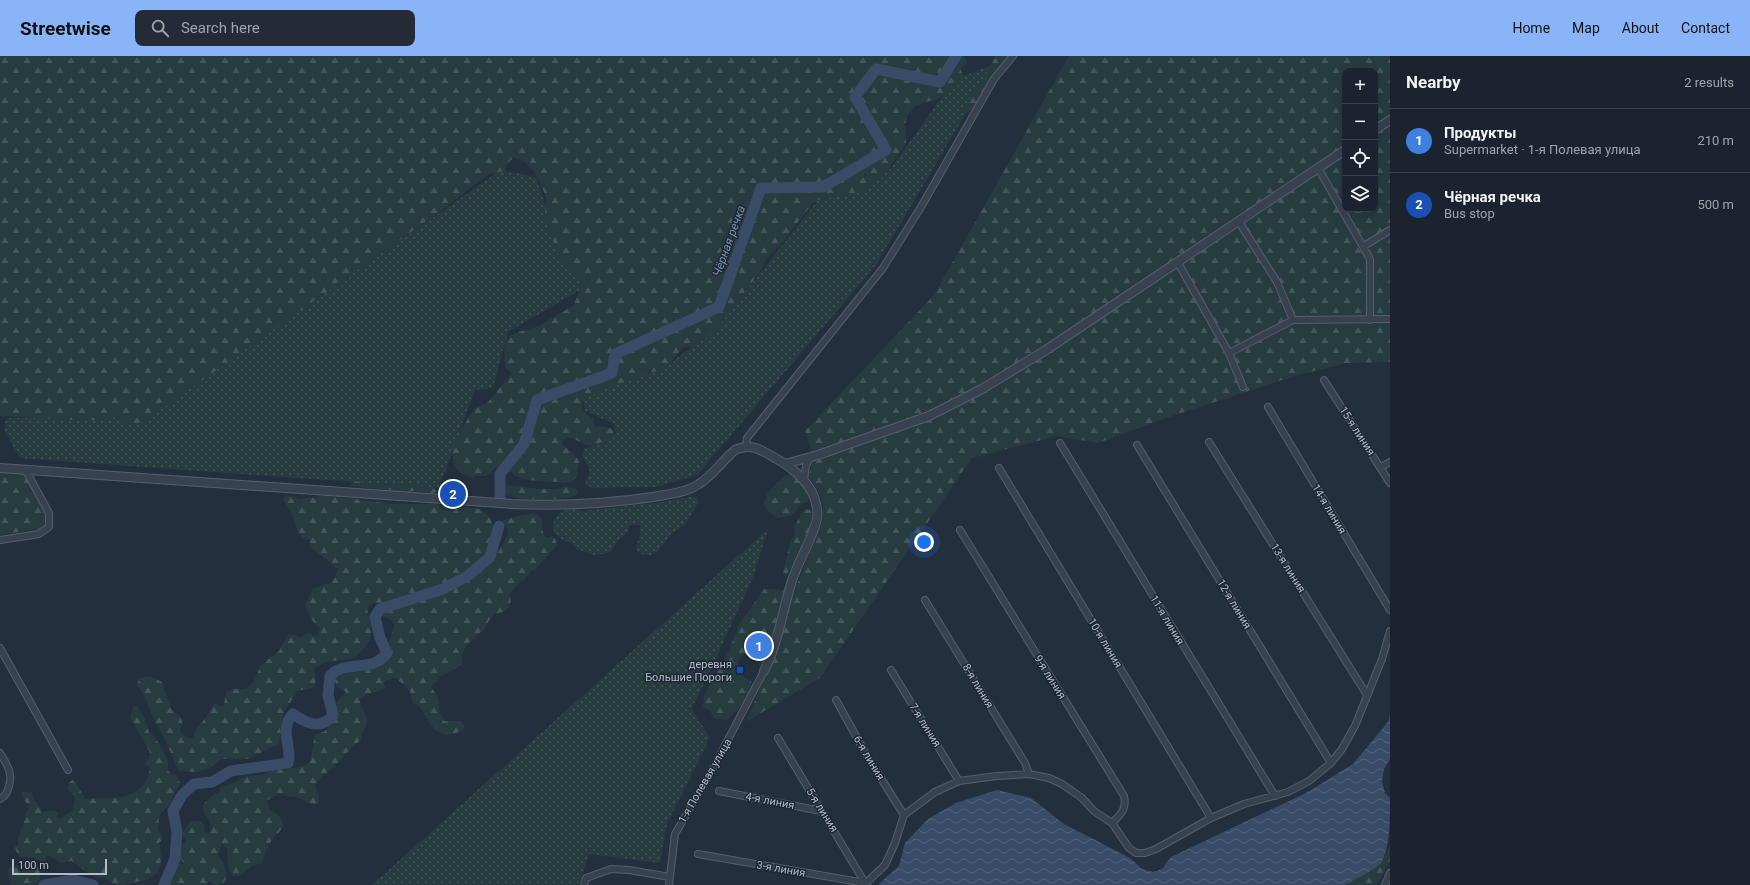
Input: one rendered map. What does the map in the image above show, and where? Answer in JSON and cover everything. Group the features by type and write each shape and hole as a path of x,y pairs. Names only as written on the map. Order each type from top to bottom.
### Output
{"street":[{"path":"746,446 747,438 883,268 921,207 994,79 1013,56"},
{"path":"1378,128 1390,120"},
{"path":"785,464 810,457 929,416 982,389 1046,350 1342,152"},
{"path":"1318,168 1364,246 1370,259 1370,320"},
{"path":"1239,222 1277,282 1293,320"},
{"path":"1364,246 1390,230"},
{"path":"1178,262 1230,352 1243,387"},
{"path":"1230,352 1293,320 1390,319"},
{"name":"15-я линия","path":"1324,380 1390,482"},
{"name":"14-я линия","path":"1268,407 1390,610"},
{"name":"13-я линия","path":"1209,442 1368,695"},
{"name":"11-я линия","path":"1060,443 1275,796"},
{"name":"12-я линия","path":"1137,445 1331,763"},
{"path":"0,468 512,504 592,504 639,499 687,490 699,484 735,450 746,446 758,449 785,464 804,481 814,498 817,519 797,565 777,640 764,671"},
{"path":"804,481 806,465 810,457"},
{"path":"1381,467 1390,462"},
{"name":"10-я линия","path":"999,468 1211,818"},
{"path":"0,540 39,534 49,527 49,513 25,469"},
{"name":"9-я линия","path":"960,530 1124,796 1126,804 1123,812 1112,823"},
{"name":"8-я линия","path":"925,600 1025,763 1029,774"},
{"path":"864,884 885,865 895,843 904,814 935,792 959,781 1029,774 1049,778 1062,784 1082,798 1094,810 1112,823 1129,848 1136,853 1145,854 1211,818 1244,804 1288,792 1309,781 1331,763 1342,749 1355,726 1368,695 1382,659 1390,631"},
{"path":"0,648 68,770"},
{"name":"7-я линия","path":"891,670 959,781"},
{"name":"1-я Полевая улица","path":"669,885 676,834 711,772 764,671"},
{"name":"6-я линия","path":"836,700 867,756 904,814"},
{"name":"5-я линия","path":"778,738 864,884"},
{"path":"0,753 10,771 10,778 9,788 4,797 0,799"},
{"name":"4-я линия","path":"718,791 821,810"},
{"name":"3-я линия","path":"698,854 864,884"},
{"path":"584,885 586,878 610,869 629,870 670,877"},
{"path":"1385,885 1390,873"}],"green space":[{"path":"0,56 963,56 967,63 960,69 963,74 962,80 938,99 915,106 907,116 905,124 906,143 884,176 864,192 817,200 782,243 767,258 762,269 717,328 704,340 694,346 685,347 663,371 649,372 640,378 613,385 586,398 582,403 583,409 587,415 594,419 593,423 596,427 607,427 612,429 614,434 606,443 603,441 598,445 593,446 574,439 564,438 562,443 579,461 576,478 571,482 563,482 527,480 500,468 496,468 487,475 477,475 473,478 463,474 453,461 454,446 457,438 471,414 477,407 488,402 512,373 505,368 504,341 515,333 539,326 574,305 583,280 572,273 563,264 556,249 545,218 546,196 534,171 524,161 513,158 507,164 505,171 489,174 435,215 143,422 120,425 119,419 116,417 87,421 0,416"},
{"path":"994,56 1010,56 990,78 972,110 967,112 965,111 964,106 972,96 995,58"},
{"path":"1069,56 1390,56 1390,362 1347,363 1294,376 1160,420 1098,443 1057,436 972,458 820,678 746,722 767,671 748,655 742,655 739,658 738,669 745,678 751,681 749,692 743,703 727,720 714,718 710,711 703,706 704,695 726,657 740,623 764,589 795,590 823,520 823,503 818,490 809,478 811,465 815,460 805,431 934,295"},
{"path":"995,64 876,265 697,475 656,487 592,488 585,484 590,470 582,456 584,449 600,444 616,433 612,423 585,411 583,397 610,385 663,369 717,327 818,200 860,192 891,168 955,79"},
{"path":"501,170 536,177 552,224 563,264 582,280 580,290 508,332 493,388 475,390 439,488 20,458 4,430 6,418 147,417"},
{"path":"0,468 24,471 46,514 44,526 39,529 0,535"},
{"path":"790,473 802,485 809,499 808,502 801,504 791,515 777,518 767,510 764,503 767,494 777,483"},
{"path":"353,481 390,485 396,482 433,488 438,491 433,493 418,491 401,492 355,487 350,485"},
{"path":"509,485 539,489 557,489 565,486 577,489 578,494 554,499 513,497 507,495 503,491"},
{"path":"293,496 299,499 321,496 339,497 392,504 434,504 454,509 466,507 480,509 490,518 496,532 495,546 481,564 491,564 508,534 507,528 502,521 516,516 531,514 540,516 544,536 546,538 552,536 555,538 557,545 535,570 531,571 524,580 520,581 509,595 511,602 509,607 505,611 494,615 484,630 467,646 463,652 461,665 438,677 437,681 431,686 438,698 440,712 444,721 461,721 464,725 464,729 451,734 437,731 419,706 413,703 410,691 396,678 392,678 384,682 386,687 385,689 365,695 360,700 367,722 361,740 352,747 333,768 322,776 314,786 319,795 319,803 312,805 295,796 290,797 279,794 266,801 269,808 281,818 283,825 281,830 269,844 262,863 252,866 240,876 233,876 228,867 227,848 222,844 218,856 225,869 226,878 224,882 215,885 210,880 206,885 169,885 171,878 175,877 169,868 172,864 184,864 180,857 179,849 180,843 185,843 186,839 182,835 187,826 193,821 198,821 204,824 205,833 208,834 210,825 203,808 206,801 214,794 218,794 221,786 230,784 250,775 262,775 273,770 285,770 303,766 310,762 315,735 325,731 337,716 337,702 346,692 336,686 335,680 337,676 369,668 387,660 385,652 394,628 394,623 390,619 380,615 394,610 388,603 376,603 369,606 367,609 371,629 370,640 362,651 355,657 346,660 328,662 315,668 314,686 310,689 297,692 284,712 280,728 281,733 279,744 248,759 221,759 212,767 197,772 179,771 161,731 154,720 144,695 137,685 139,679 150,677 162,682 171,709 180,716 183,724 180,728 180,733 191,739 194,736 198,726 215,703 221,707 224,705 226,692 234,689 245,689 249,687 254,681 261,665 279,651 288,634 296,635 299,638 308,634 314,636 318,635 320,629 312,620 305,605 313,588 332,583 338,571 334,565 310,546 310,541 299,534 292,515 283,498"},
{"path":"694,496 697,497 698,503 685,525 671,534 658,551 650,555 644,555 638,552 636,547 640,535 640,525 629,525 629,531 619,540 609,553 595,555 577,549 572,544 561,539 554,533 554,520 562,511 574,508 582,511 663,502"},
{"path":"805,509 811,510 810,527 804,544 786,576 783,574 790,542 795,534 794,526"},
{"path":"768,529 753,578 692,709 710,738 667,824 660,863 589,854 579,885 372,885"},
{"path":"137,706 144,717 149,732 155,737 166,757 168,762 168,771 173,775 176,774 180,783 169,805 159,817 158,829 163,838 159,843 161,860 158,872 148,879 117,885 92,875 72,861 61,863 48,855 46,856 46,860 42,862 34,858 20,857 15,847 18,845 26,813 29,809 21,793 25,791 27,793 31,792 43,812 53,810 58,813 58,819 62,818 73,810 75,798 68,789 69,783 72,780 75,781 85,799 123,797 138,790 144,785 150,768 145,764 150,753 130,717 133,707"},
{"path":"1390,845 1390,860 1377,885 1344,885 1358,878 1382,862"},
{"path":"22,861 37,864 40,874 39,881 33,885 11,885 7,871 11,867 18,866 19,862"}],"water":[{"path":"1390,714 1390,759 1384,769 1382,781 1385,793 1390,798 1387,848 1382,862 1364,875 1344,885 879,885 899,866 905,843 928,819 956,803 997,790 1031,798 1064,824 1130,858 1142,869 1153,872 1162,869 1171,857 1306,793 1353,764 1388,722"}],"waterway":[{"name":"Чёрная речка","path":"500,499 500,474 524,444 537,400 612,373 615,354 719,307 761,188 823,187 886,150 855,97 876,69 940,82 956,56"},
{"name":"Чёрная речка","path":"164,885 175,859 177,832 173,811 182,795 194,784 212,782 231,771 288,763 289,750 286,732 289,720 293,714 309,723 314,724 324,723 329,720 333,715 328,695 330,676 336,671 344,668 377,662 387,653 380,638 375,617 380,609 443,589 469,575 490,557 499,526"},
{"name":"Чёрная речка","path":"44,885 73,880 93,885"}],"place":[{"name":"Чёрная речка","path":"453,494"},
{"name":"Продукты","path":"759,646"},
{"name":"деревня Большие Пороги","path":"740,670"}]}
